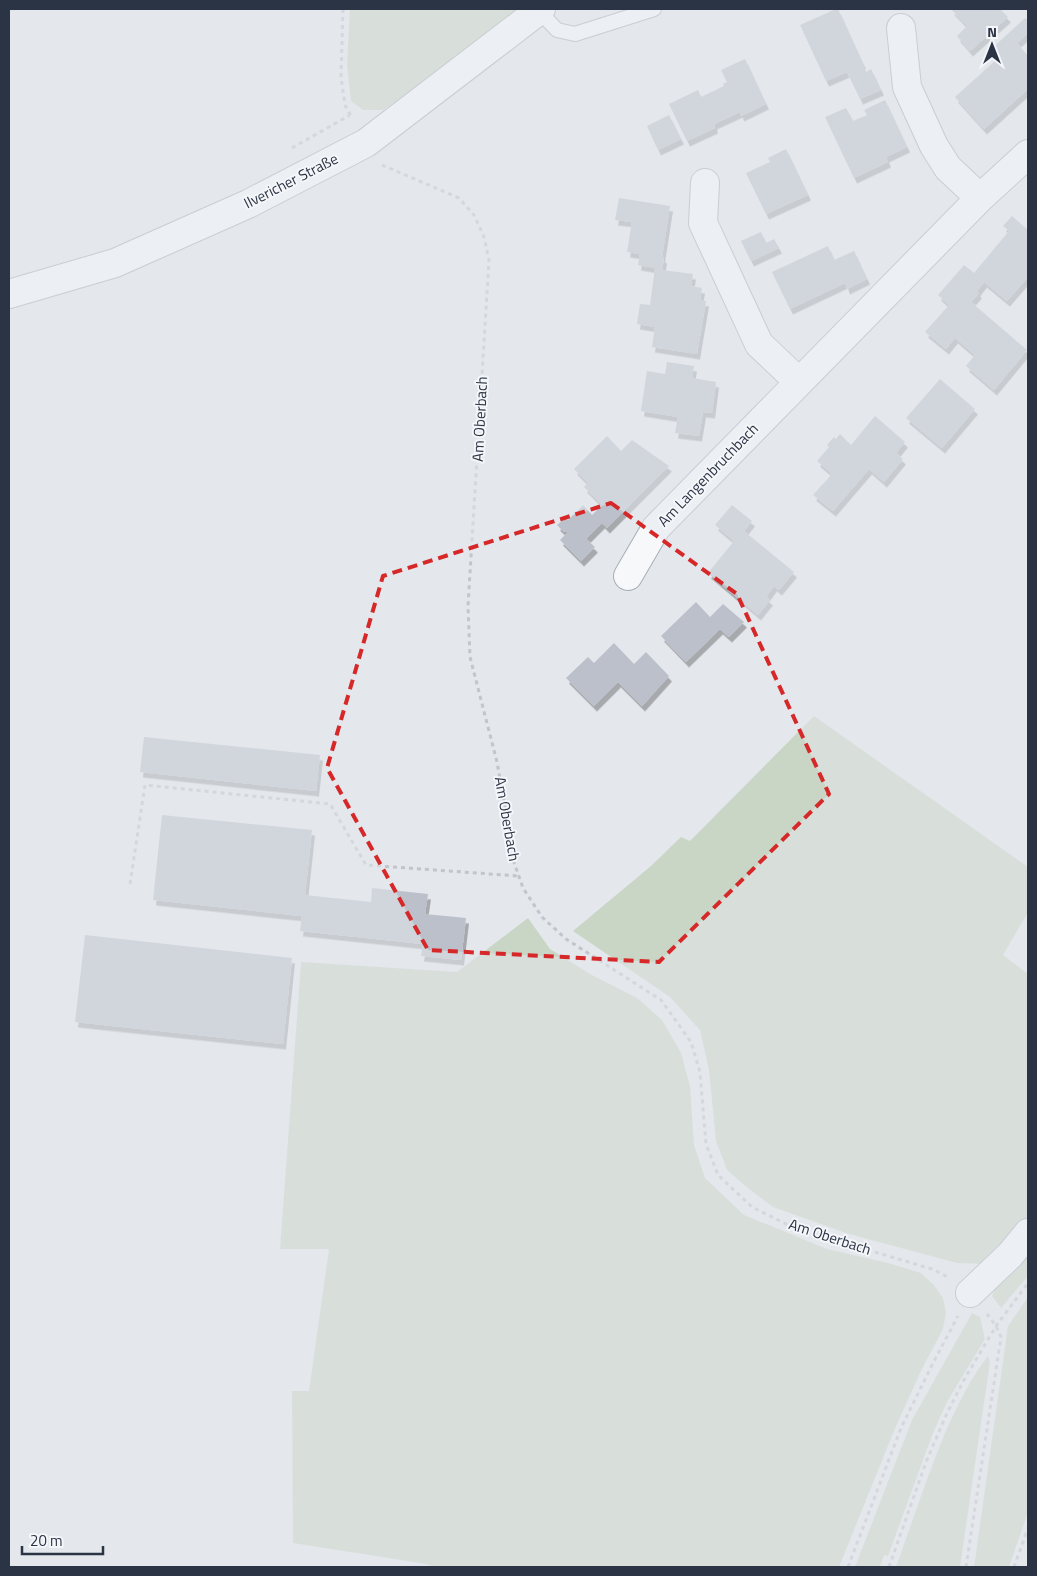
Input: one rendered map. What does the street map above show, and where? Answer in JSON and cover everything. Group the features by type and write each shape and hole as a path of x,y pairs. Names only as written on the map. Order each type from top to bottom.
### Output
{"street":[{"name":"Ilvericher Straße","path":"9,294 115,263 248,204 366,142 540,10"},
{"path":"901,28 906,87 934,146 948,168 980,198"},
{"name":"Am Langenbruchbach","path":"628,576 656,528 980,198 1028,154"},
{"path":"705,183 703,223 759,344 799,382"},
{"path":"970,1293 1010,1255 1028,1233"}],"lane":[{"path":"540,10 556,30 575,34 654,9"}],"path":[{"name":"Am Oberbach","path":"343,9 341,78 345,105 350,115 380,164 459,198 474,215 484,237 489,260 468,606 470,657 498,762 510,852 522,888 542,917 566,939 661,1000 691,1042 700,1072 706,1144 718,1175 752,1207 794,1228 932,1269 957,1282 970,1293"},
{"path":"290,149 350,115"},
{"path":"130,884 145,785 330,804 366,865 518,876"},
{"path":"890,1567 926,1462 947,1413 996,1326 1028,1283"},
{"path":"848,1567 901,1428 970,1293"},
{"path":"966,1567 1001,1337 996,1326"},
{"path":"1014,1567 1028,1528"}],"highlighted area":[{"path":"611,503 737,594 829,794 659,962 428,950 327,768 383,576"}],"green space":[{"path":"350,9 522,9 383,110 363,110 351,101 347,65"},
{"path":"814,716 1028,867 1028,912 1003,955 1028,974 1028,1222 984,1264 957,1263 849,1234 773,1207 749,1189 727,1170 716,1141 709,1070 700,1030 670,997 573,931 651,866 681,837 690,841"},
{"path":"528,918 550,949 590,974 637,998 662,1020 681,1053 690,1086 694,1145 705,1178 744,1215 827,1249 888,1263 921,1273 934,1285 943,1298 946,1313 943,1329 896,1426 839,1567 435,1567 293,1543 292,1391 309,1391 329,1249 280,1249 301,962 457,972"},
{"path":"1028,1245 1028,1276 1001,1308 992,1296 995,1288"},
{"path":"1028,1297 1028,1512 1009,1567 974,1567 1008,1326"},
{"path":"972,1313 980,1317 985,1339 947,1402 933,1433 888,1556 884,1555 880,1567 855,1567 912,1420"},
{"path":"988,1356 990,1362 960,1567 896,1567 945,1433 964,1393"}],"building":[{"path":"838,9 866,72 871,69 881,90 860,99 847,72 826,81 800,25"},
{"path":"951,9 1000,9 1008,17 970,51 957,36 967,26"},
{"path":"1025,18 1028,21 1028,33 1017,43 1028,56 1028,89 984,129 955,97 996,60 988,52"},
{"path":"745,59 766,104 741,116 740,112 714,124 715,128 687,141 669,104 698,90 701,97 724,86 723,84 727,82 721,70"},
{"path":"885,100 907,147 886,157 888,162 854,178 825,117 846,108 853,121 867,115 864,110"},
{"path":"669,115 681,139 658,150 647,126"},
{"path":"786,149 808,195 766,214 746,173 770,162 768,158"},
{"path":"619,198 670,206 662,257 664,258 662,270 693,274 691,286 702,288 700,300 706,301 697,354 652,347 655,327 637,324 640,304 650,305 655,268 638,265 640,254 627,252 632,222 615,220"},
{"path":"1012,216 1028,230 1028,279 1007,301 984,282 977,291 979,293 971,302 1027,350 994,390 966,366 975,355 955,338 946,349 925,332 949,305 938,295 964,265 974,273 1009,231 1003,226"},
{"path":"761,232 766,243 774,239 779,248 751,261 741,241"},
{"path":"828,246 834,260 854,251 867,279 847,289 845,283 790,309 772,272"},
{"path":"667,362 694,366 692,378 716,382 712,413 703,412 699,436 675,433 678,417 641,411 647,371 665,374"},
{"path":"940,379 975,409 942,448 906,418"},
{"path":"875,416 905,442 896,453 903,459 884,482 869,469 833,511 813,495 832,474 817,461 829,447 827,445 834,437 836,439 840,434 851,445"},
{"path":"607,436 621,451 632,440 669,466 607,528 602,523 586,539 595,547 581,561 560,540 568,532 564,532 557,525 565,518 568,520 583,505 592,515 602,505 584,487 588,483 574,469"},
{"path":"732,505 752,521 744,531 794,572 779,590 774,586 766,597 770,600 758,615 708,573 734,541 715,525"},
{"path":"696,602 710,617 723,604 744,622 729,637 720,629 686,662 661,636"},
{"path":"614,643 634,664 646,652 669,676 642,706 618,682 594,706 566,678 588,657 594,663"},
{"path":"144,737 320,755 316,791 140,772"},
{"path":"162,815 312,830 305,895 371,902 372,888 428,894 425,914 466,918 461,960 421,956 423,944 300,931 302,916 153,900"},
{"path":"85,935 292,958 283,1044 75,1022"}]}
